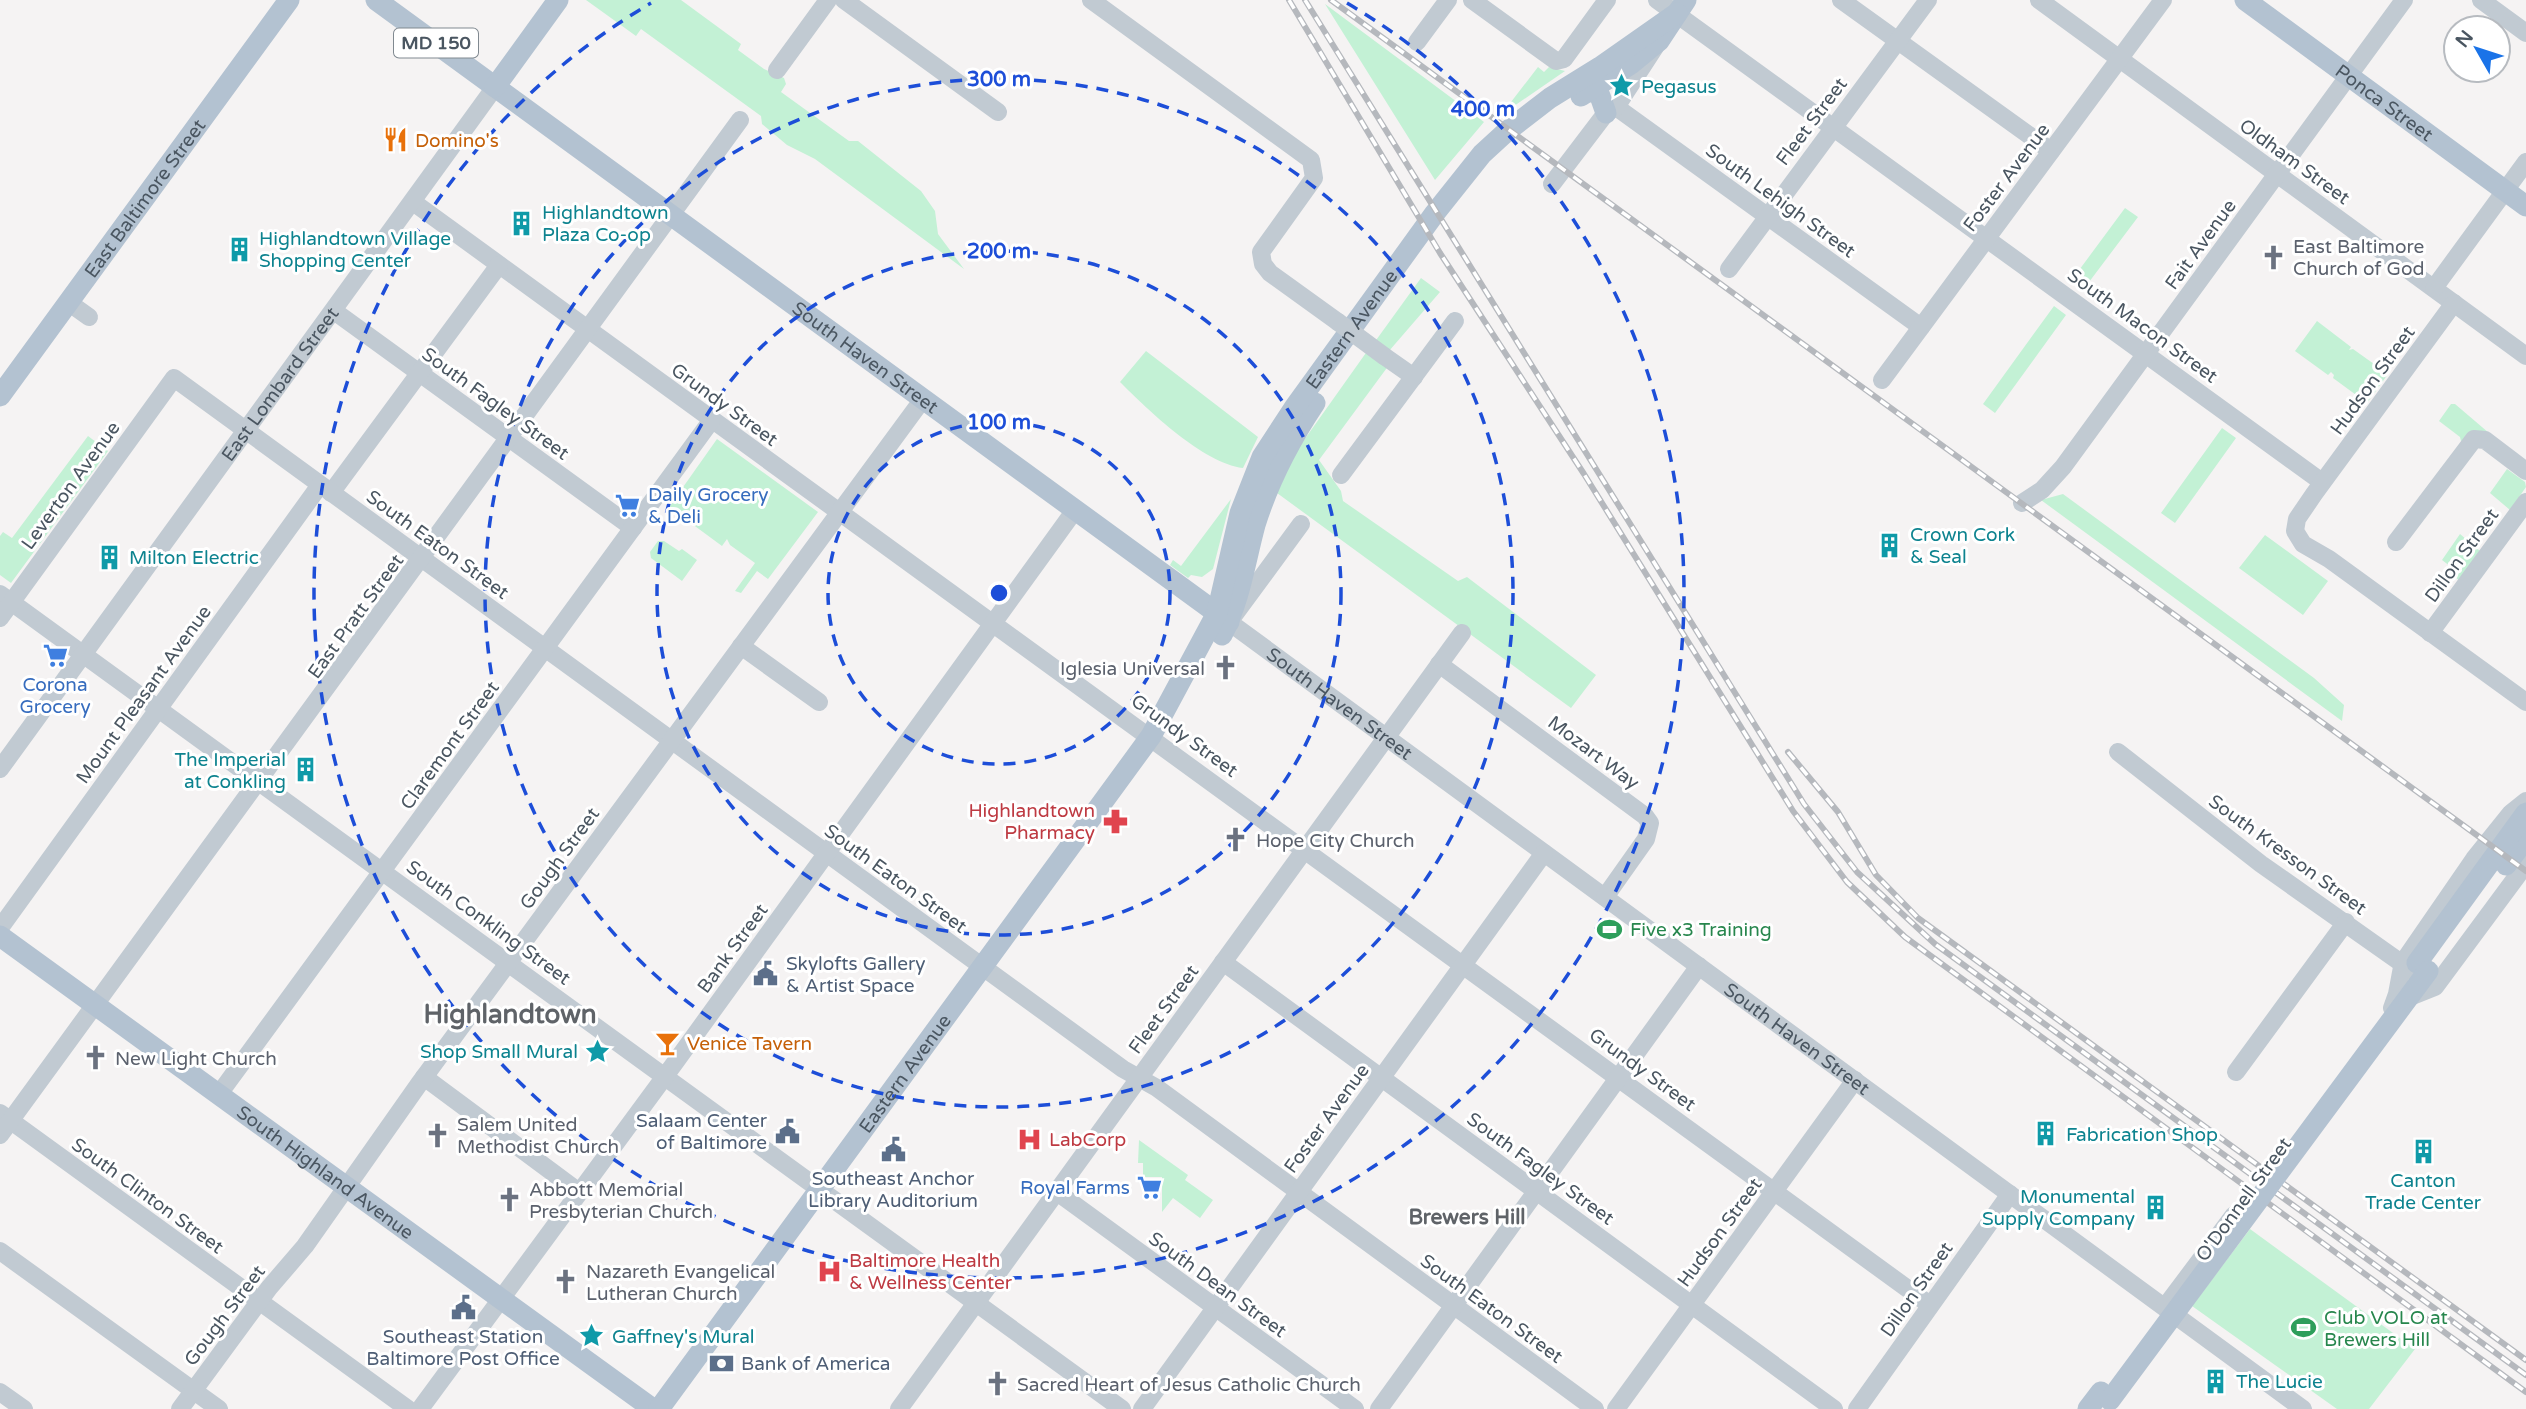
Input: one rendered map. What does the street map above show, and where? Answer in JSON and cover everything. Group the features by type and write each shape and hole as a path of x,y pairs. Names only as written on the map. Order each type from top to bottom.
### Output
{"main road":[{"name":"East Baltimore Street","path":"0,396 289,0"},
{"name":"South Haven Street","path":"376,0 1223,618"},
{"name":"East Lombard Street","path":"495,87 558,0"},
{"name":"Ponca Street","path":"2245,0 2526,206"},
{"name":"Eastern Avenue","path":"659,1409 1150,736 1175,712 1199,677 1223,618 1271,478 1318,398 1480,176 1524,134 1631,64 1659,40 1681,7"},
{"name":"Eastern Avenue","path":"1223,618 1240,513 1262,457 1294,408 1458,183 1482,154 1530,112 1681,7"},
{"path":"1591,90 1600,96 1611,110"},
{"name":"O'Donnell Street","path":"2421,971 2526,813"},
{"name":"O'Donnell Street","path":"2088,1409 2105,1400 2421,971 2526,838"},
{"name":"South Highland Avenue","path":"0,936 653,1409"}],"street":[{"path":"777,70 828,0"},
{"path":"844,0 998,112"},
{"path":"1091,0 1311,160 1314,178 1261,252 1263,264 1270,273 1414,377"},
{"path":"1417,42 1448,0"},
{"path":"1472,0 1556,61 1564,59 1607,0"},
{"name":"South Macon Street","path":"1657,0 1681,7 1832,128 2322,482"},
{"path":"1841,0 2051,152"},
{"name":"Fleet Street","path":"1729,268 1928,0"},
{"name":"Oldham Street","path":"2039,0 2526,356"},
{"name":"Foster Avenue","path":"1882,380 2163,0"},
{"name":"Fait Avenue","path":"2022,503 2042,490 2063,467 2404,0"},
{"path":"2481,0 2526,33"},
{"name":"Eastern Avenue","path":"1552,184 1611,110 1659,40"},
{"name":"East Lombard Street","path":"0,769 495,87"},
{"name":"South Lehigh Street","path":"1611,110 1767,216 1921,327"},
{"name":"East Pratt Street","path":"4,1123 96,1005 740,120"},
{"path":"2434,288 2526,162"},
{"name":"Grundy Street","path":"413,202 1930,1305"},
{"name":"Mount Pleasant Avenue","path":"0,929 159,709 326,489 419,373 499,265"},
{"path":"68,302 89,317"},
{"name":"Hudson Street","path":"2322,482 2454,303"},
{"name":"South Fagley Street","path":"334,311 634,528"},
{"path":"1341,475 1455,321"},
{"name":"South Eaton Street","path":"174,378 982,967 1298,1192 1595,1409"},
{"name":"Leverton Avenue","path":"0,618 6,598 174,378"},
{"name":"Gough Street","path":"180,1409 259,1301 305,1246 424,1077 923,399"},
{"name":"Claremont Street","path":"219,1094 711,421"},
{"path":"2396,542 2474,439 2485,440 2526,471"},
{"path":"2322,482 2297,519 2294,526 2297,537 2526,702"},
{"name":"Dillon Street","path":"2430,633 2526,502"},
{"name":"Bank Street","path":"420,1409 665,1077 1075,510"},
{"name":"Eastern Avenue","path":"1223,618 1301,524"},
{"name":"South Conkling Street","path":"6,598 1122,1409"},
{"name":"South Haven Street","path":"1223,618 2303,1409"},
{"name":"Fleet Street","path":"899,1409 1462,633"},
{"path":"741,646 819,702"},
{"name":"Mozart Way","path":"1439,664 1645,816 1650,823 1646,839 1605,897"},
{"name":"South Kresson Street","path":"2118,752 2261,864 2421,971"},
{"name":"O'Donnell Street","path":"2392,1008 2403,999 2421,971 2474,859 2511,813 2526,801"},
{"name":"Foster Avenue","path":"1142,1409 1544,853"},
{"name":"O'Donnell Street","path":"2165,1307 2392,1008 2398,995 2526,864"},
{"path":"2236,1072 2346,922"},
{"name":"South Fagley Street","path":"1223,962 1834,1409"},
{"path":"1379,1409 1699,967"},
{"path":"424,1077 579,1192"},
{"name":"Hudson Street","path":"1616,1409 1855,1080"},
{"name":"South Clinton Street","path":"4,1123 408,1409"},
{"name":"South Dean Street","path":"1057,1192 1355,1409"},
{"name":"Dillon Street","path":"1857,1409 2010,1194"},
{"path":"0,1251 219,1409"},
{"path":"0,1392 24,1409"}],"green space":[{"path":"586,0 681,0 741,44 738,50 764,69 784,78 786,84 781,92 849,141 858,141 921,191 935,211 938,234 964,269 815,159 787,145 762,124 761,116 641,29 636,36"},
{"path":"1325,4 1484,122 1435,180"},
{"path":"1538,67 1544,72 1549,67 1565,71 1514,106 1511,102"},
{"path":"2125,208 2138,217 2083,290 2071,281"},
{"path":"1421,278 1440,292 1389,351 1374,343"},
{"path":"2054,306 2066,315 1995,413 1983,404"},
{"path":"2317,321 2351,347 2349,350 2353,349 2388,374 2367,403 2333,378 2331,372 2328,375 2295,351"},
{"path":"1368,350 1389,365 1319,460 1341,491 1343,501 1458,581 1467,577 1596,675 1571,708 1277,493 1297,450"},
{"path":"1146,351 1258,437 1243,468 1211,457 1194,446 1161,421 1120,382"},
{"path":"2451,404 2455,404 2489,433 2461,441 2460,437 2439,421"},
{"path":"2222,428 2236,438 2175,523 2161,513"},
{"path":"88,436 108,451 11,583 0,575 0,536 3,532 12,538"},
{"path":"717,439 818,512 768,579 757,571 741,593 735,591 755,563 730,545 727,539 722,546 669,507"},
{"path":"2507,469 2525,482 2526,487 2510,510 2490,493"},
{"path":"2063,494 2314,678 2344,705 2342,721 2041,500"},
{"path":"1231,499 1213,569 1202,577 1191,575 1188,578 1170,565 1173,560 1181,566"},
{"path":"2460,534 2480,551 2459,580 2456,578 2459,573 2442,560"},
{"path":"2265,535 2328,581 2303,615 2239,568"},
{"path":"658,541 664,541 679,551 682,549 697,560 682,581 651,558 650,552"},
{"path":"1139,1140 1188,1175 1185,1180 1213,1200 1200,1218 1173,1198 1162,1212 1162,1177 1143,1177 1143,1163 1138,1163"},
{"name":"Club VOLO at Brewers Hill","path":"2250,1229 2415,1349 2369,1409 2337,1409 2192,1306"}],"railway":[{"path":"1289,0 1440,253 1584,474 1793,811 1847,882 1905,937 2526,1392"},
{"path":"1305,0 1804,804 1857,872 1935,944 2526,1375"},
{"path":"1331,0 2526,871"},
{"path":"1788,752 1838,812 1876,875 1918,918 2526,1360"}],"place":[{"name":"Pegasus","path":"1621,86"},
{"name":"Domino's","path":"395,140"},
{"name":"Highlandtown Plaza Co-op","path":"522,223"},
{"name":"Highlandtown Village Shopping Center","path":"239,249"},
{"name":"East Baltimore Church of God","path":"2273,257"},
{"name":"Daily Grocery & Deli","path":"628,505"},
{"name":"Crown Cork & Seal","path":"1890,545"},
{"name":"Milton Electric","path":"109,557"},
{"name":"Corona Grocery","path":"55,656"},
{"name":"Iglesia Universal","path":"1225,668"},
{"name":"The Imperial at Conkling","path":"306,770"},
{"name":"Highlandtown Pharmacy","path":"1115,821"},
{"name":"Hope City Church","path":"1236,840"},
{"name":"Five x3 Training","path":"1610,929"},
{"name":"Skylofts Gallery & Artist Space","path":"766,974"},
{"name":"Venice Tavern","path":"667,1043"},
{"name":"Shop Small Mural","path":"598,1051"},
{"name":"New Light Church","path":"95,1058"},
{"name":"Salaam Center of Baltimore","path":"787,1131"},
{"name":"Fabrication Shop","path":"2046,1134"},
{"name":"Salem United Methodist Church","path":"437,1135"},
{"name":"LabCorp","path":"1029,1139"},
{"name":"Southeast Anchor Library Auditorium","path":"893,1150"},
{"name":"Canton Trade Center","path":"2423,1152"},
{"name":"Royal Farms","path":"1150,1187"},
{"name":"Abbott Memorial Presbyterian Church","path":"509,1200"},
{"name":"Monumental Supply Company","path":"2155,1207"},
{"name":"Baltimore Health & Wellness Center","path":"829,1271"},
{"name":"Nazareth Evangelical Lutheran Church","path":"566,1282"},
{"name":"Southeast Station Baltimore Post Office","path":"463,1308"},
{"name":"Club VOLO at Brewers Hill","path":"2304,1328"},
{"name":"Gaffney's Mural","path":"592,1336"},
{"name":"Bank of America","path":"721,1363"},
{"name":"The Lucie","path":"2216,1381"},
{"name":"Sacred Heart of Jesus Catholic Church","path":"997,1384"}],"district":[{"name":"Highlandtown","path":"510,1014"},
{"name":"Brewers Hill","path":"1467,1217"}]}
